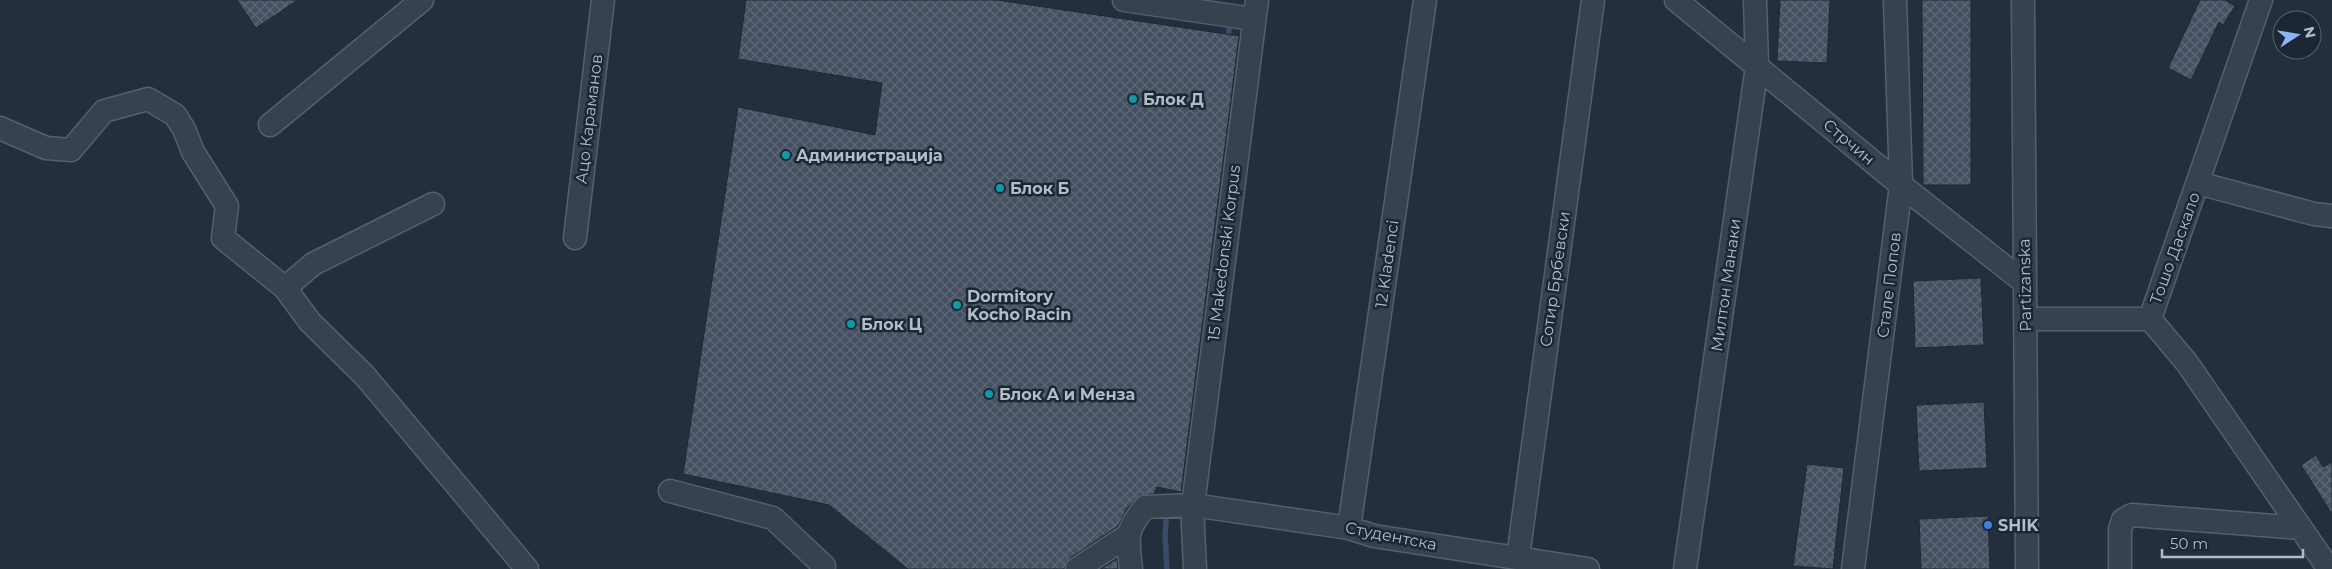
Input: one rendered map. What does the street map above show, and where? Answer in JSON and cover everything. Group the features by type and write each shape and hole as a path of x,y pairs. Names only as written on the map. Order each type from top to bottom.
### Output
{"street":[{"path":"270,125 422,0"},
{"name":"Ацо Караманов","path":"575,238 603,0"},
{"path":"1124,0 1190,10 1255,10"},
{"name":"12 Kladenci","path":"1349,528 1424,0"},
{"name":"Сотир Брбевски","path":"1518,557 1593,0"},
{"name":"Стрчин","path":"1676,0 2024,282"},
{"name":"Милтон Манаки","path":"1685,569 1757,66 1755,0"},
{"name":"Стале Попов","path":"1853,569 1902,185 1895,0"},
{"name":"Partizanska","path":"2023,0 2026,569"},
{"name":"Тошо Даскало","path":"2261,0 2150,319 2186,363 2329,569"},
{"name":"15 Makedonski Korpus","path":"1195,569 1192,505 1255,10"},
{"path":"0,128 46,148 71,150 104,112 148,99 175,115 184,129 193,152 227,206 223,238 286,288 310,322 365,376 527,569"},
{"path":"2198,183 2314,214 2332,216"},
{"path":"286,288 313,264 433,204"},
{"path":"2025,319 2150,319"},
{"path":"670,491 773,518 825,568"},
{"name":"Студентска","path":"1127,536 1134,520 1147,507 1192,505 1349,528 1374,536 1588,569"},
{"path":"2120,569 2120,529 2122,520 2132,515 2301,528"},
{"path":"1077,569 1127,536 1131,569"}],"building":[{"path":"237,0 298,0 256,28"},
{"name":"Dormitory Kocho Racin","path":"746,0 997,0 1239,36 1181,492 1157,487 1154,494 1139,496 1127,508 1118,526 1070,558 1064,569 908,569 829,505 683,474 738,107 875,135 882,83 738,59"},
{"path":"1780,0 1830,0 1827,63 1777,61"},
{"path":"1922,0 1971,0 1971,185 1923,185"},
{"path":"2200,0 2225,0 2235,6 2223,25 2219,22 2191,80 2168,68"},
{"path":"1981,278 1984,345 1915,348 1913,281"},
{"path":"1984,402 1987,468 1919,471 1916,405"},
{"path":"2316,455 2323,467 2332,462 2332,514 2301,465"},
{"path":"1807,464 1844,468 1833,569 1793,566"},
{"path":"1988,516 1990,569 1921,569 1919,519"},
{"path":"1117,559 1118,569 1101,569"}],"waterway":[{"path":"1228,40 1230,19"},
{"path":"1167,510 1165,536 1167,569"}],"place":[{"name":"Блок Д","path":"1133,99"},
{"name":"Администрација","path":"786,155"},
{"name":"Блок Б","path":"1000,188"},
{"name":"Dormitory Kocho Racin","path":"957,305"},
{"name":"Блок Ц","path":"851,324"},
{"name":"Блок А и Менза","path":"989,394"},
{"name":"SHIK","path":"1988,525"}]}
